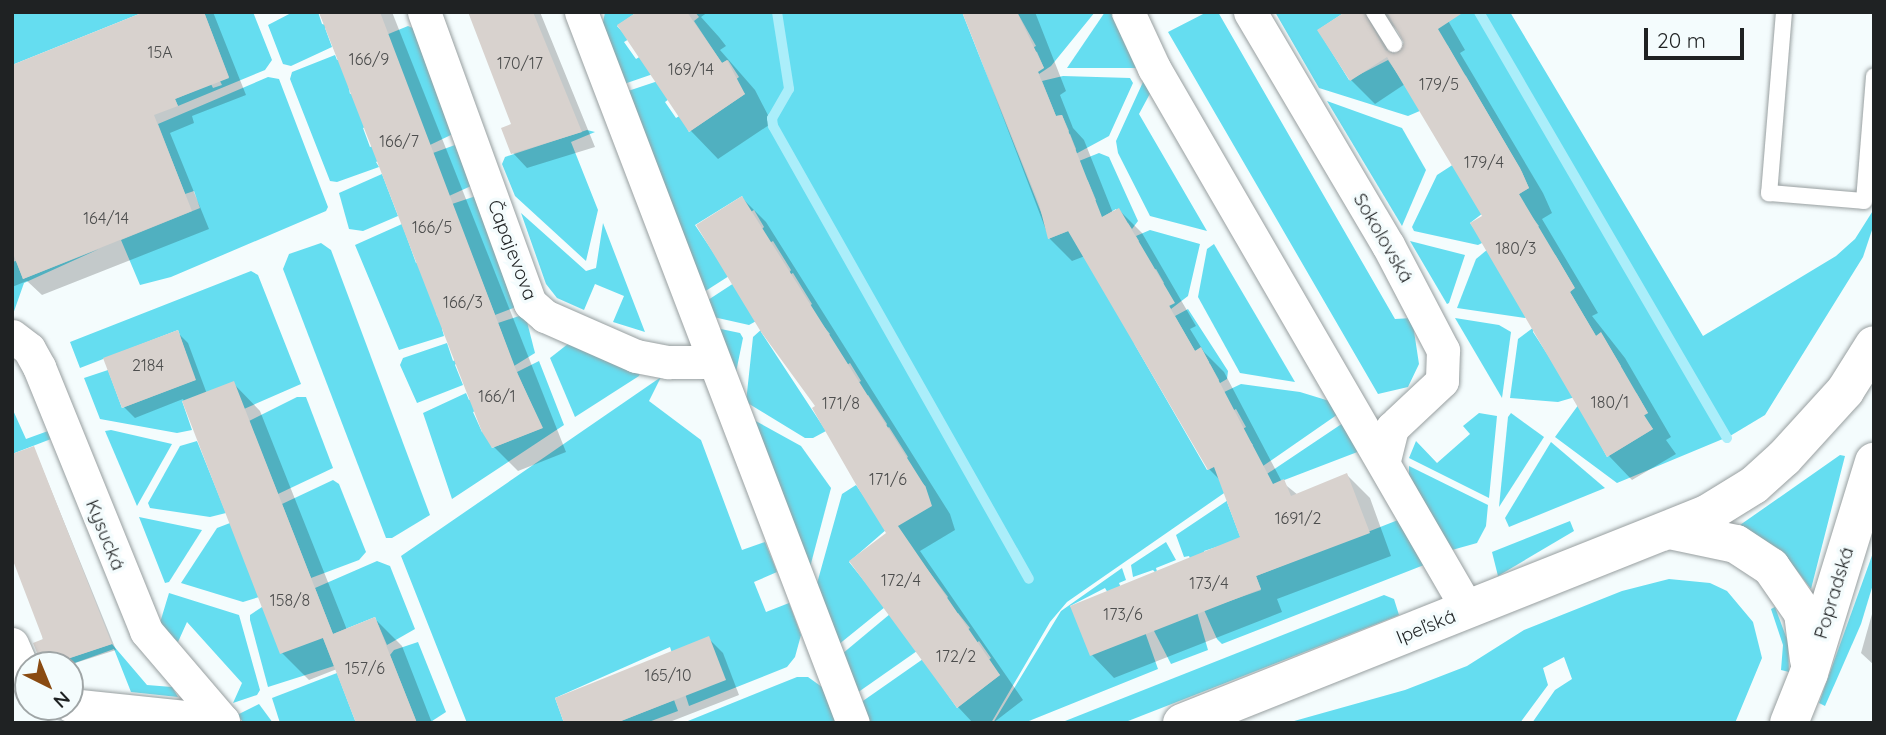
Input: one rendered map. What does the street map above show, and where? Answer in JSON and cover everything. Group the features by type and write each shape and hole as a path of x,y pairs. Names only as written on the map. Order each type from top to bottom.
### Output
{"street":[{"name":"Čapajevova","path":"424,12 530,303 545,316 636,356 668,362 714,362"},
{"path":"581,12 853,723"},
{"path":"1128,12 1154,68 1384,460 1468,610"},
{"name":"Sokolovská","path":"1250,12 1388,245 1443,350 1442,381 1392,428 1384,460"},
{"name":"Kysucká","path":"12,336 29,349 39,366 146,631 224,722"},
{"name":"Ipeľská","path":"1182,723 1669,530 1731,500 1778,464 1845,391 1874,345"},
{"name":"Popradská","path":"1789,723 1809,673 1874,462"},
{"path":"1669,530 1736,544 1784,580 1803,613 1809,673"},
{"name":"Kysucká","path":"84,707 224,722"}],"lane":[{"path":"1374,12 1394,44"},
{"path":"1784,12 1769,194 1864,201 1871,140 1874,76"}],"shaded area":[{"path":"12,12 144,12 12,65"},
{"path":"204,12 253,12 272,60 265,70 178,106 175,99 211,84 213,88 222,85 220,81 229,77"},
{"path":"293,12 318,12 322,24 330,26 325,28 332,47 291,66 283,64 268,25"},
{"path":"605,12 637,12 617,26 629,39 624,42 636,59 641,56 653,74 624,84 601,33"},
{"path":"695,12 962,12 1050,235 1048,239 1099,219 1135,345 1207,470 1253,445 1241,430 1246,427 1236,409 1230,412 1220,394 1241,384 1300,392 1336,403 1341,412 1067,602 1050,622 991,723 868,723 860,703 923,659 957,708 1000,675 986,662 991,658 979,641 974,645 964,632 970,628 958,613 953,616 943,602 948,597 893,531 926,487 903,461 908,457 889,427 883,431 887,424 868,395 863,398 856,384 861,381 850,363 844,367 826,337 830,334 808,307 812,304 793,273 787,276 791,270 773,241 768,244 760,231 764,227 754,210 749,213 742,196 695,225 729,276 704,292 628,91 658,81 669,99 665,102 676,118 681,115 689,132 745,94 734,81 739,77 728,60 722,63 694,21 699,17"},
{"path":"1017,12 1095,12 1051,66 1039,74 1037,70 1044,68 1037,52 1030,49 1036,46"},
{"path":"1105,12 1116,12 1142,68 1067,68"},
{"path":"1207,12 1218,12 1395,319 1412,318 1419,364 1408,387 1378,394 1168,32"},
{"path":"1275,12 1345,12 1318,30 1349,80 1388,60 1422,110 1408,116 1319,88"},
{"path":"1434,12 1510,12 1703,336 1836,256 1855,239 1874,209 1874,224 1863,257 1765,415 1730,436 1617,483 1555,437 1579,404 1607,457 1653,429 1643,416 1648,413 1637,394 1615,369 1621,366 1601,333 1596,336 1570,292 1574,287 1556,256 1533,230 1539,226 1516,196 1529,188 1522,172 1466,76 1453,67 1458,64 1448,46 1435,36"},
{"path":"408,26 415,29 455,133 430,145 386,35"},
{"path":"335,55 337,60 343,58 350,94 356,92 369,125 363,128 370,147 376,145 382,159 376,162 379,167 337,182 330,181 290,79 292,72"},
{"path":"1063,76 1130,78 1133,83 1109,136 1072,156 1076,149 1070,134 1064,137 1069,131 1062,115 1056,116 1042,81"},
{"path":"268,77 279,79 328,207 326,211 171,277 140,285 121,240 200,208 194,191 185,194 158,124"},
{"path":"1143,82 1153,88 1139,114 1207,231 1150,216 1118,153 1116,141"},
{"path":"1327,101 1402,128 1426,170 1402,226"},
{"path":"587,130 595,132 571,142 598,210 586,261 515,196 502,164 505,157"},
{"path":"455,145 471,186 449,196 433,153"},
{"path":"1099,153 1109,157 1138,221 1132,229 1128,223 1123,227 1116,209 1099,219 1090,203 1096,200 1088,181 1074,163"},
{"path":"1454,164 1483,213 1470,223 1484,242 1478,245 1414,231 1412,227 1437,175"},
{"path":"382,174 398,216 363,231 349,229 339,193"},
{"path":"479,195 516,307 495,315 452,204"},
{"path":"521,213 586,271 596,268 603,223 645,332 613,322 624,296 595,284 584,310 557,298 546,284"},
{"path":"402,224 416,263 423,261 437,316 447,326 442,329 444,336 399,350 355,245"},
{"path":"1150,230 1200,244 1188,296 1171,309 1159,287 1164,283 1156,269 1149,273 1133,245 1139,241 1136,236"},
{"path":"1410,241 1465,255 1449,303 1447,304"},
{"path":"321,243 331,250 430,515 392,538 386,538 283,269 289,254"},
{"path":"1214,244 1295,382 1240,373 1198,297 1207,249"},
{"path":"99,249 24,283 12,317 12,262 16,261 23,279"},
{"path":"1488,249 1528,316 1525,318 1457,308 1476,259"},
{"path":"251,271 258,275 301,384 244,409 182,401 192,430 177,433 100,419 84,378 108,370 122,408 195,380 178,330 80,368 70,342"},
{"path":"734,283 758,320 749,325 709,316 708,300"},
{"path":"1188,309 1228,371 1227,379 1215,386 1219,380 1210,364 1203,366 1209,362 1201,348 1195,351 1175,316"},
{"path":"525,314 535,353 514,366 498,323"},
{"path":"1455,318 1499,325 1511,332 1502,398"},
{"path":"1534,327 1533,332 1575,397 1558,402 1510,398 1518,339"},
{"path":"716,328 740,333 743,338 734,382"},
{"path":"763,328 761,332 826,431 813,438 805,438 746,402 753,337"},
{"path":"573,340 641,369 639,376 575,417 550,358"},
{"path":"447,343 453,361 460,358 455,365 463,385 417,403 400,365 403,358"},
{"path":"539,361 564,425 452,499 423,413 466,393 469,400 475,397 480,409 473,412 482,432 488,431 492,448 542,428 517,372"},
{"path":"661,377 649,401 701,440 742,550 765,542 777,572 754,582 766,612 789,603 801,635 795,657 787,667 689,706 670,647 555,698 564,723 467,723 401,556"},
{"path":"297,397 306,397 333,468 278,494 249,421"},
{"path":"12,408 26,439 48,431 51,439 12,454"},
{"path":"1479,413 1497,416 1489,498 1409,458 1416,441 1437,463 1470,434 1463,426"},
{"path":"1511,413 1544,437 1499,507 1508,417"},
{"path":"752,419 801,446 831,488 809,571"},
{"path":"1346,421 1360,451 1227,502 1241,539 1204,551 1205,556 1191,561 1189,556 1184,557 1176,535"},
{"path":"111,430 172,444 137,506 105,431"},
{"path":"197,441 226,513 210,517 150,508 148,503 180,446"},
{"path":"1551,442 1605,488 1509,527 1505,518"},
{"path":"1840,455 1845,456 1811,589 1782,551 1740,525"},
{"path":"1409,466 1488,505 1486,526 1477,543 1452,550 1409,475"},
{"path":"333,480 339,484 366,552 359,560 311,578 282,504"},
{"path":"856,485 887,529 849,562 885,607 838,645 816,587 842,494"},
{"path":"139,517 202,530 169,582 165,583"},
{"path":"1398,520 1424,565 1222,644 1217,639 1204,610 1261,590 1256,576"},
{"path":"1570,521 1574,531 1498,576 1492,552"},
{"path":"230,523 259,597 243,602 181,583 217,528"},
{"path":"1166,542 1176,560 1156,568 1158,575 1153,570 1133,577 1131,565"},
{"path":"1874,550 1874,581 1861,624 1825,706 1819,703"},
{"path":"377,561 390,566 415,629 387,645 375,617 333,634 315,588"},
{"path":"1122,568 1126,580 1119,583 1121,588 1108,593 1105,588 1070,606 1106,649 1145,632 1158,669 1024,723 993,723 1061,611"},
{"path":"1669,579 1710,583 1727,591 1753,622 1762,658 1735,723 1532,723 1555,690 1572,679 1564,657 1543,668 1548,685 1520,723 1287,723 1405,690 1467,666 1524,630 1622,591"},
{"path":"169,593 239,615 260,690 257,695 233,703 242,683 187,622 178,642 159,626"},
{"path":"1384,595 1394,599 1399,615 1123,723 1060,723"},
{"path":"262,607 323,638 334,666 268,687 250,620 250,615"},
{"path":"1775,607 1788,642 1789,672 1781,670 1783,645 1771,609"},
{"path":"1197,612 1208,650 1171,664 1153,629"},
{"path":"890,614 917,651 857,693 842,654"},
{"path":"418,642 446,712 429,723 417,723 390,655 394,650"},
{"path":"112,644 147,685 172,687 178,697 131,692 114,649 84,660 84,653"},
{"path":"337,673 356,723 280,723 272,698"},
{"path":"797,677 808,677 822,687 836,723 683,723"},
{"path":"674,700 678,711 646,723 616,723"},
{"path":"259,704 273,723 244,723 237,715"}],"building":[{"path":"144,12 204,12 229,78 175,99 178,106 154,115 192,211 23,279 12,251 12,65"},
{"path":"319,12 380,12 518,375 543,428 492,448 482,432"},
{"path":"468,12 533,12 582,132 511,154 501,128 511,124"},
{"path":"637,12 687,12 722,63 727,60 745,94 689,132 617,25"},
{"path":"962,12 1017,12 1044,68 1038,72 1056,116 1062,115 1102,217 1119,208 1175,303 1169,306 1195,351 1201,347 1273,484 1284,479 1291,496 1347,473 1370,533 1256,576 1261,589 1090,656 1070,606 1240,537 1214,467 1208,470 1068,231 1048,239 1039,204"},
{"path":"1345,12 1364,12 1385,50 1394,54 1404,43 1387,12 1464,12 1438,29 1520,168 1529,188 1519,194 1575,288 1570,292 1596,336 1601,332 1648,413 1644,415 1653,429 1607,457 1470,223 1482,216 1387,57 1350,81 1317,30"},
{"path":"742,196 926,488 932,506 898,526 1000,675 957,708 849,561 890,530 886,533 812,408 815,406 761,332 696,225"},
{"path":"178,330 196,380 122,408 103,358"},
{"path":"234,381 333,634 375,617 417,723 356,723 323,638 280,654 182,401"},
{"path":"34,446 112,644 84,653 84,651 36,651 33,643 43,639 12,558 12,454"},
{"path":"709,636 726,680 616,723 564,723 555,698"}],"waterway":[{"path":"777,12 789,89 772,118 773,126 1029,579"},
{"path":"1479,12 1727,438"}]}
